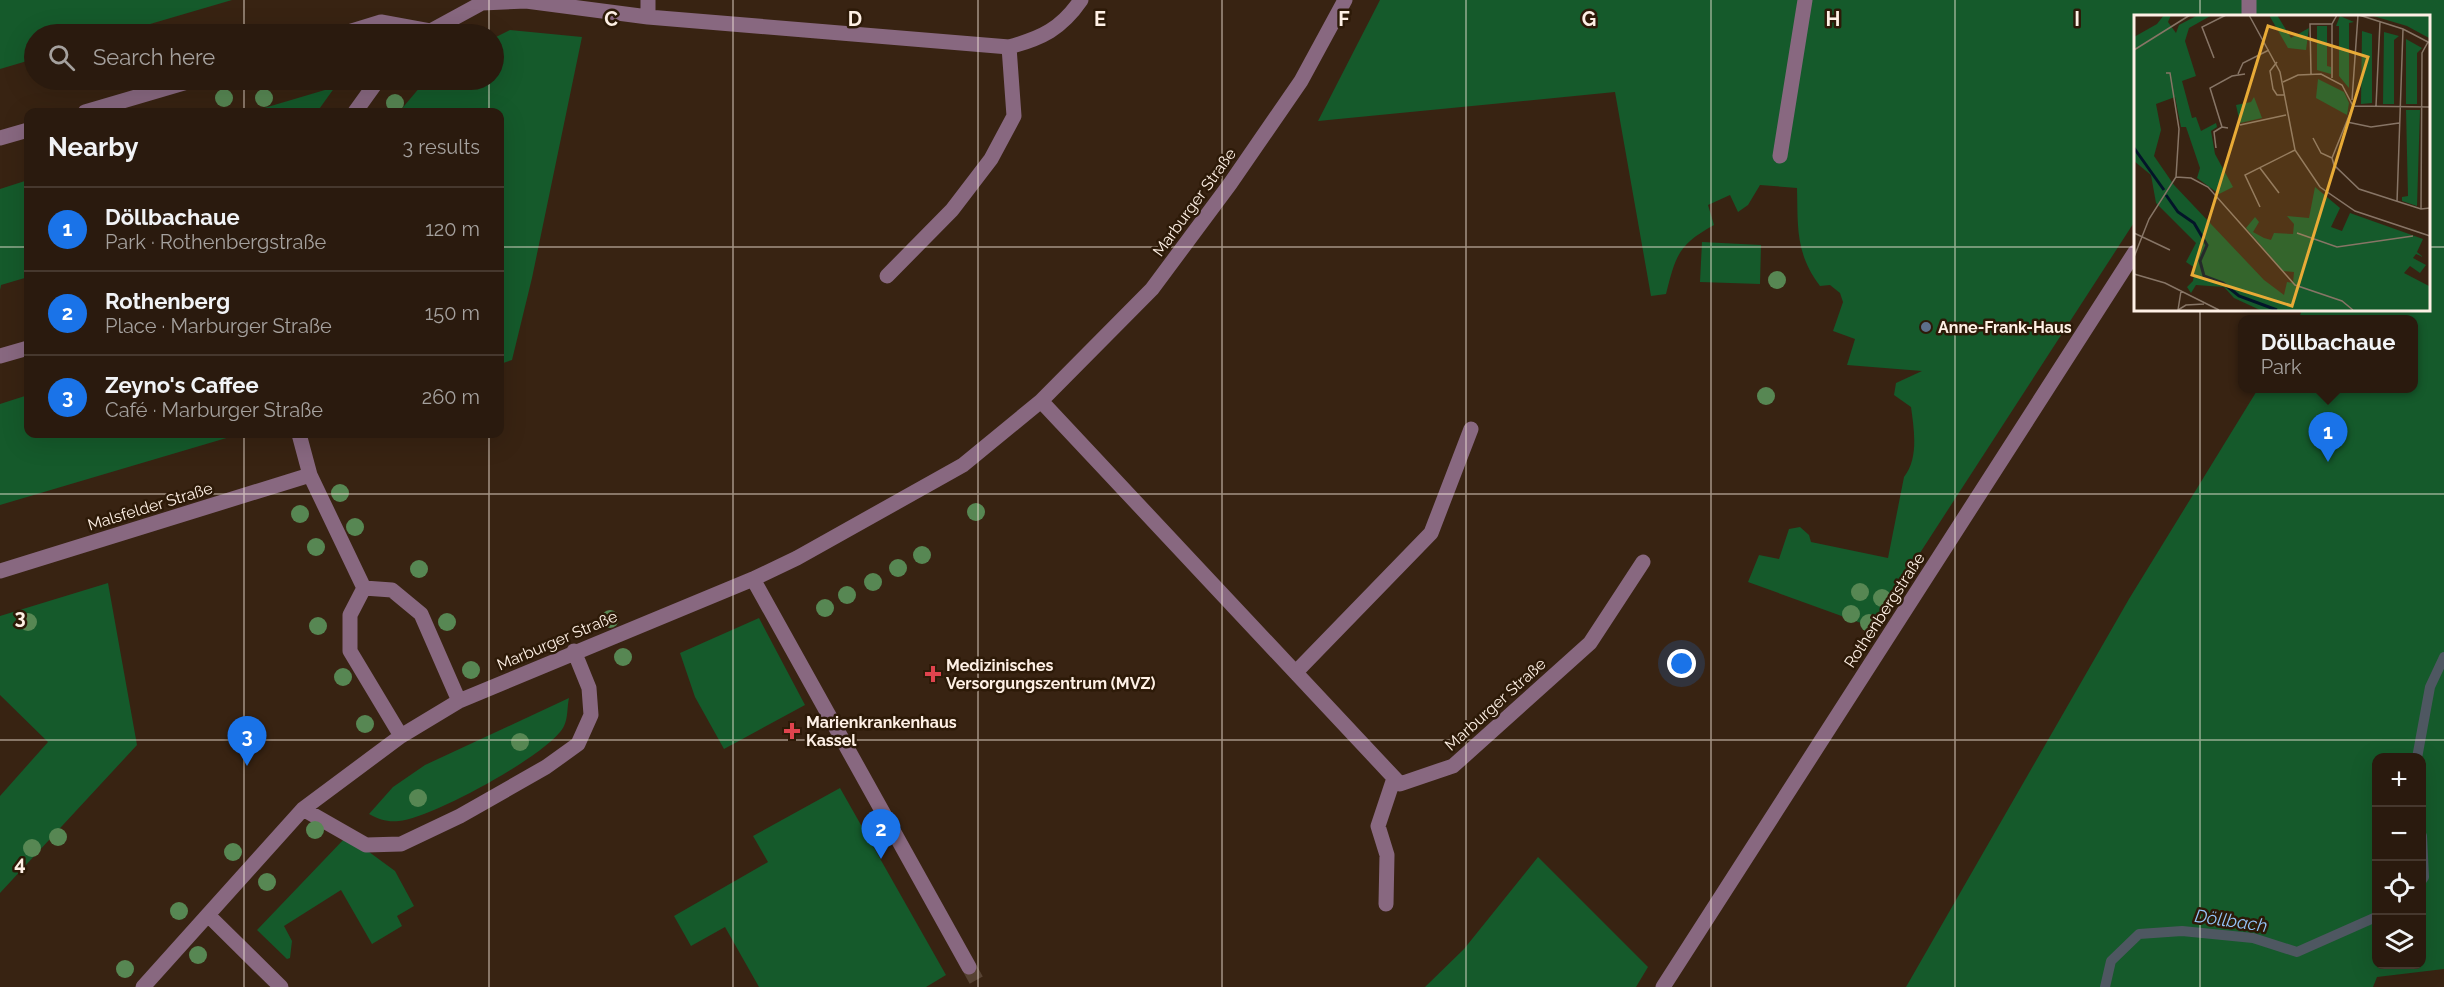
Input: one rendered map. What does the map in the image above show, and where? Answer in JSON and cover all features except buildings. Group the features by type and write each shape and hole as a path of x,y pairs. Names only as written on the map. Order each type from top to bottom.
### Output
{"street":[{"path":"648,0 648,16"},
{"path":"442,24 482,1 526,1 648,16 1010,47 1042,38 1070,16 1081,0"},
{"name":"Marburger Straße","path":"143,987 303,809 401,736 459,701 574,651 753,579 797,558 963,465 1041,401 1160,279 1301,81 1345,0"},
{"path":"1780,156 1805,0"},
{"path":"374,24 381,22 389,24"},
{"path":"887,276 952,210 991,159 1014,116 1010,47"},
{"path":"99,108 160,90"},
{"path":"358,108 371,90"},
{"path":"0,138 24,131"},
{"name":"Rothenbergstraße","path":"1663,987 2134,254"},
{"path":"0,356 24,349"},
{"path":"1041,401 1394,778 1378,826 1387,855 1386,904"},
{"path":"1296,672 1431,533 1471,429"},
{"path":"300,438 310,475 362,584 350,615 350,651 401,736"},
{"name":"Malsfelder Straße","path":"0,571 310,475"},
{"name":"Marburger Straße","path":"1394,778 1400,784 1453,766 1590,643 1643,562"},
{"path":"753,579 969,967"},
{"path":"362,584 392,590 421,615 459,701"},
{"path":"303,809 366,845 401,844 460,816 537,772 578,744 591,715 589,688 574,651"},
{"path":"209,916 281,987"}],"green space":[{"path":"0,0 232,0 150,24 24,24 24,62 0,69"},
{"path":"1380,0 2444,0 2444,969 2377,977 2373,987 1906,987 2129,599 2256,393 2418,393 2418,315 2300,315 2302,310 2429,310 2429,15 2134,15 2134,223 1872,627 1748,582 1759,555 1779,559 1789,529 1800,527 1809,535 1811,542 1888,558 1904,477 1914,452 1911,407 1894,395 1896,383 1922,371 1847,365 1855,339 1833,331 1843,302 1840,293 1830,285 1820,286 1806,262 1799,239 1797,188 1760,185 1748,205 1738,212 1730,195 1708,205 1714,225 1693,239 1680,252 1666,294 1651,296 1615,92 1318,121"},
{"path":"510,30 582,37 532,278 512,360 504,363 504,108 402,108 418,90 504,90 504,33"},
{"path":"325,90 333,90 320,108 264,108"},
{"path":"24,181 24,278 1,285 0,290 0,189"},
{"path":"1702,242 1761,245 1760,284 1700,282"},
{"path":"24,396 24,438 226,438 0,505 0,404"},
{"path":"108,583 137,745 0,893 0,796 48,742 0,695 0,616"},
{"path":"759,618 805,705 724,749 695,697 680,653"},
{"path":"569,698 564,726 555,738 538,752 489,783 436,809 399,821 380,819 369,814 393,787 425,765"},
{"path":"840,788 946,975 926,987 759,987 725,927 691,946 674,916 768,862 753,836"},
{"path":"345,838 365,849 395,871 414,906 397,916 402,926 372,944 341,890 284,926 292,941 290,958 287,959 257,930"},
{"path":"1538,857 1648,967 1636,987 1425,987 1464,949"}],"waterway":[{"name":"Döllbach","path":"2418,753 2430,687 2444,657"},
{"name":"Döllbach","path":"2105,987 2111,961 2139,934 2182,931 2253,938 2297,952 2372,919"}],"tunnel":[{"path":"969,967 980,987"}],"place":[{"name":"Anne-Frank-Haus","path":"1926,327"},
{"name":"Döllbachaue","path":"2328,462"},
{"name":"Medizinisches Versorgungszentrum (MVZ)","path":"933,674"},
{"name":"Marienkrankenhaus Kassel","path":"792,731"},
{"name":"Zeyno's Caffee","path":"247,766"},
{"name":"Rothenberg","path":"881,859"}]}
